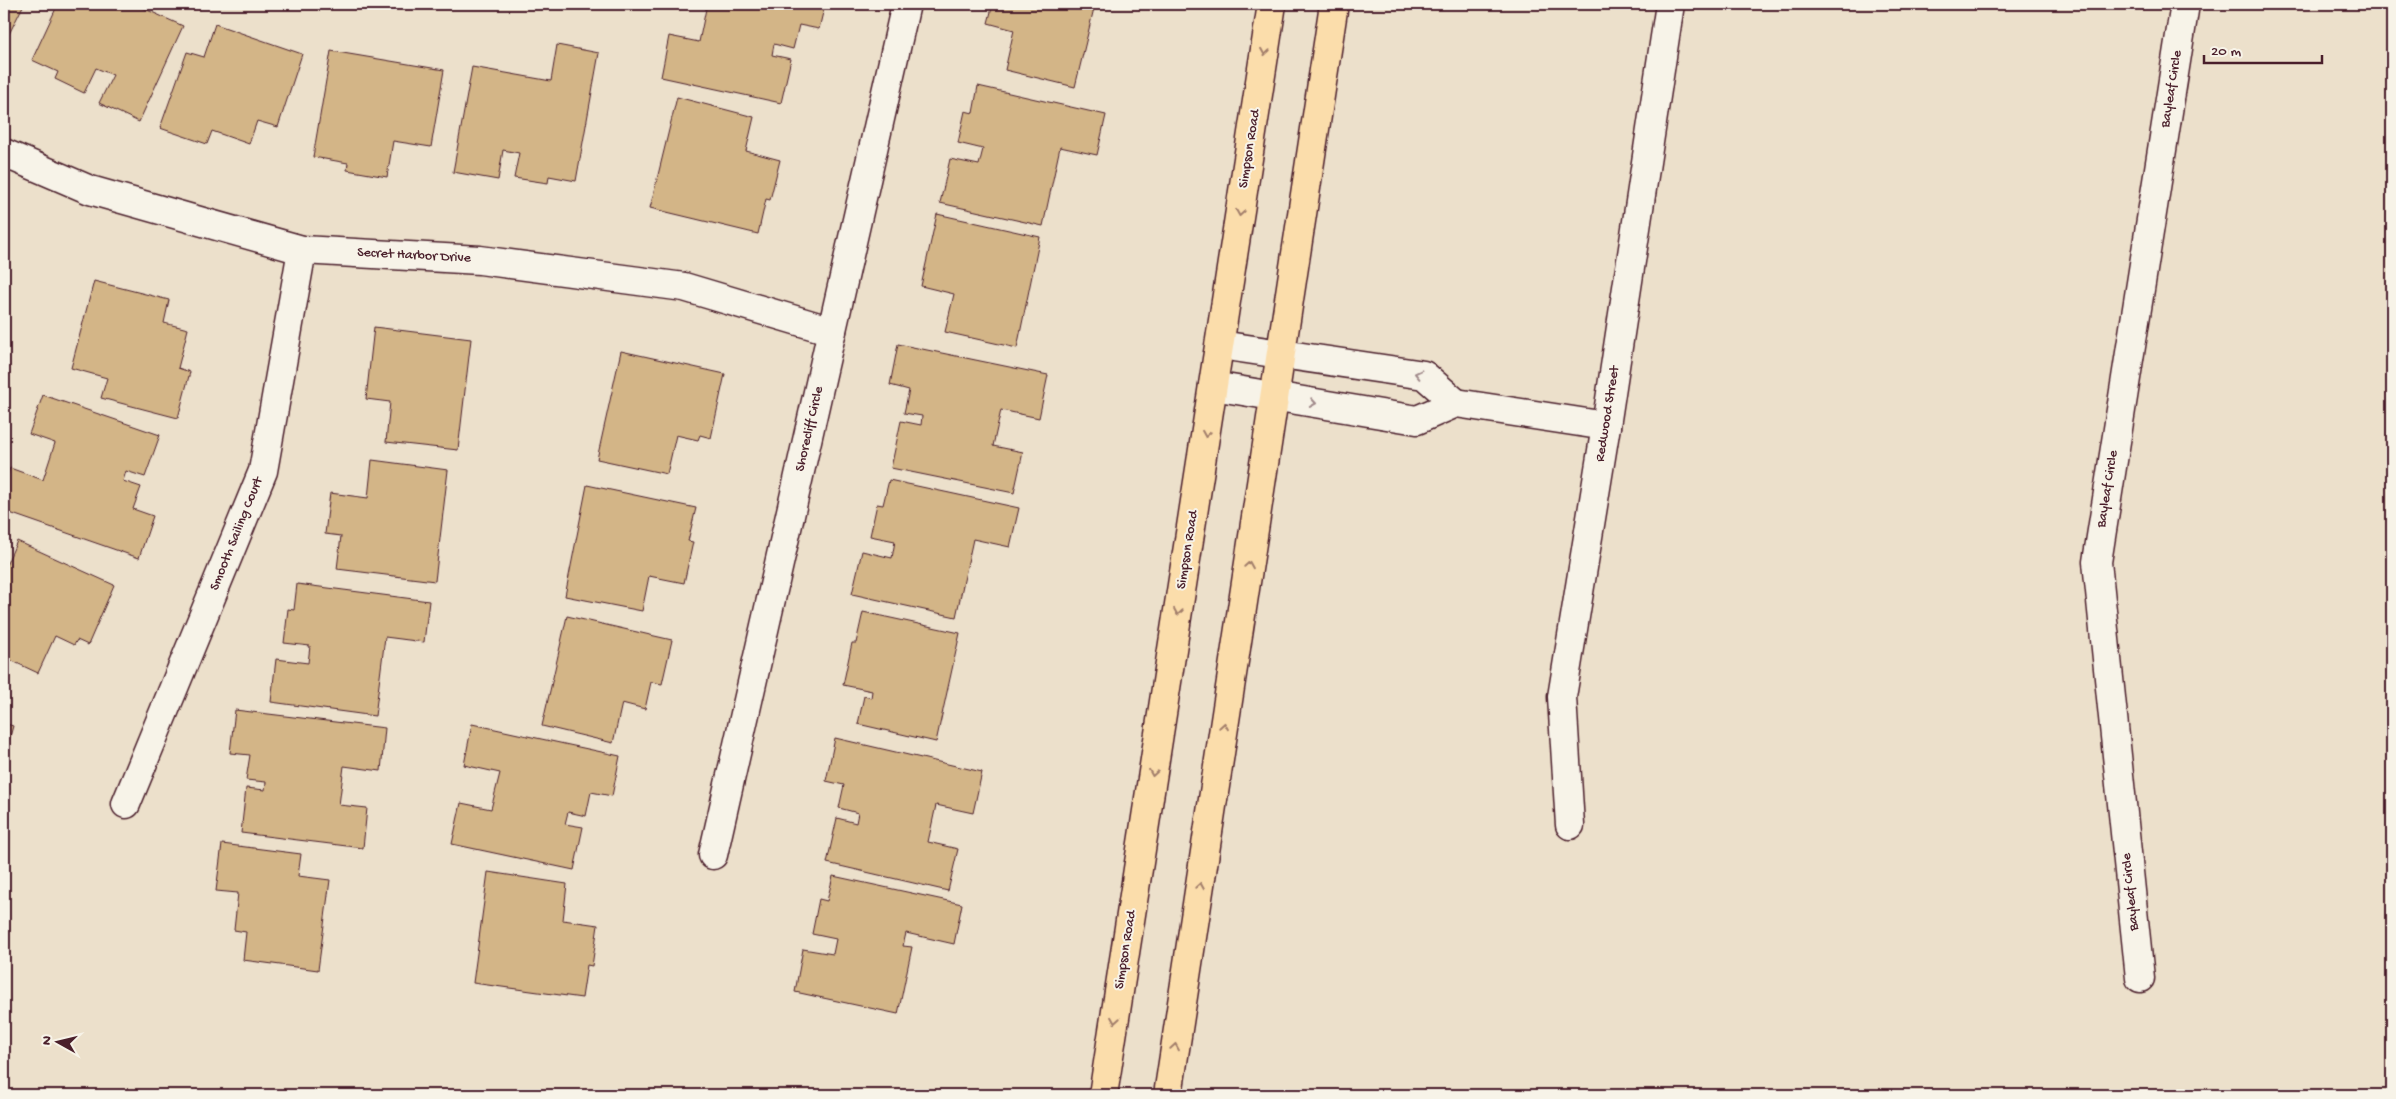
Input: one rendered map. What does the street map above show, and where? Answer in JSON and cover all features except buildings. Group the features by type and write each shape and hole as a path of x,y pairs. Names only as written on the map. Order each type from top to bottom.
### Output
{"main road":[{"name":"Simpson Road","path":"1103,1095 1272,4"},
{"path":"1168,1095 1334,4"}],"street":[{"name":"Shorecliff Circle","path":"713,855 906,4"},
{"name":"Redwood Street","path":"1570,825 1562,697 1606,426 1670,4"},
{"name":"Bayleaf Circle","path":"2140,978 2097,562 2185,4"},
{"name":"Secret Harbor Drive","path":"4,153 90,190 302,250 480,260 684,288 832,331"},
{"name":"Smooth Sailing Court","path":"126,804 263,471 302,250"},
{"path":"1220,345 1424,374 1456,403"},
{"path":"1214,386 1417,420 1456,403 1606,426"}]}
